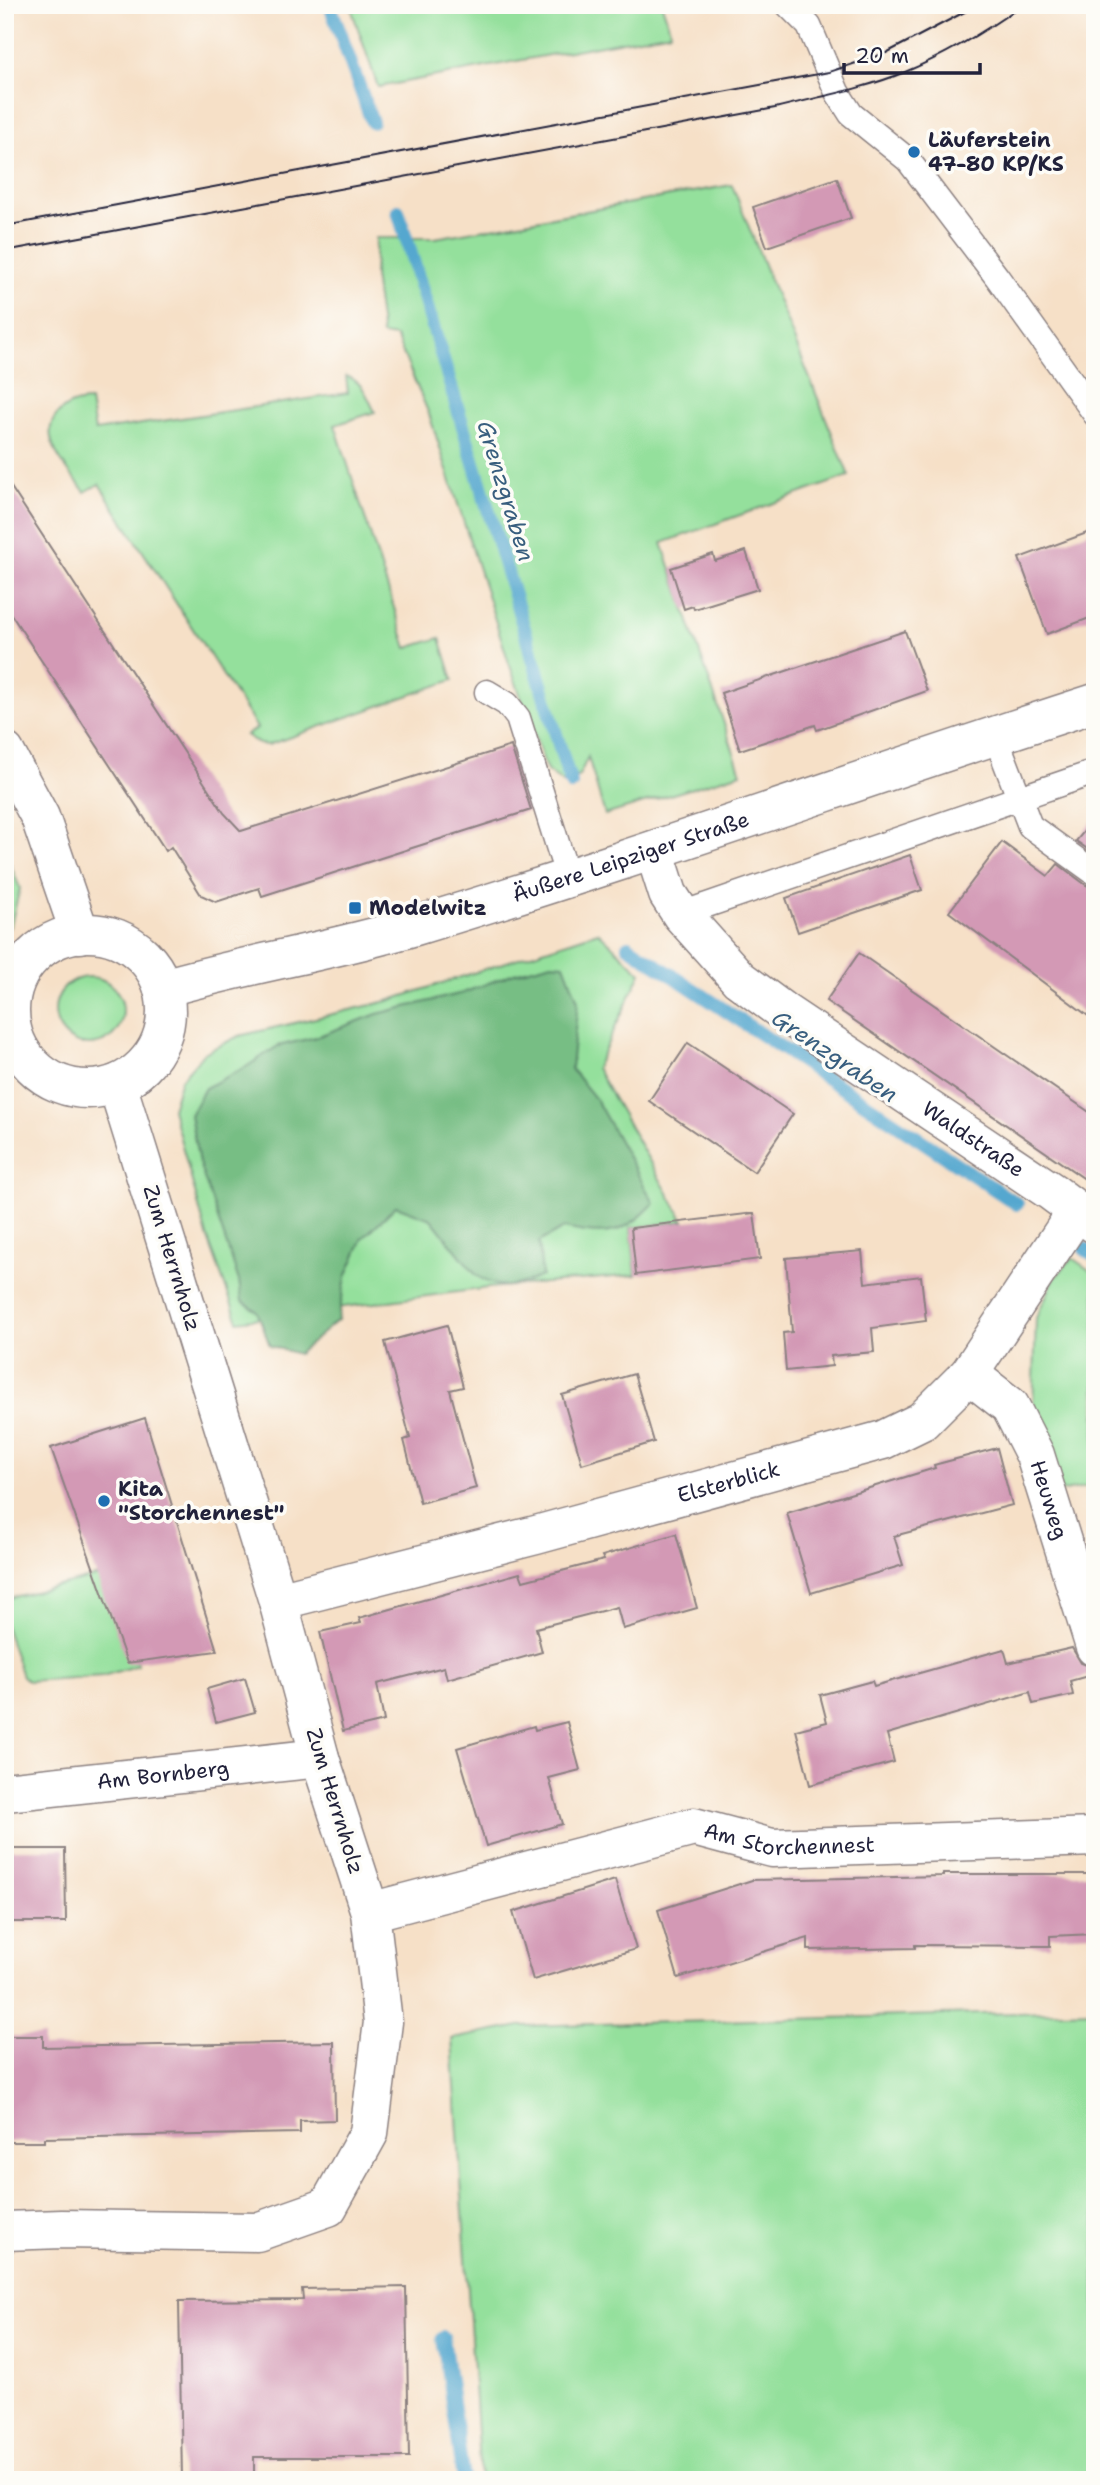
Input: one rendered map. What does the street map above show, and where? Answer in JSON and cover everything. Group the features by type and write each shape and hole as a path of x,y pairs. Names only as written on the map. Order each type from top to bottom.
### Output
{"street":[{"name":"Äußere Leipziger Straße","path":"163,988 210,974 331,949 568,878 1095,703"},
{"path":"5,752 40,817 80,934"},
{"name":"Waldstraße","path":"654,850 668,894 681,914 739,979 1086,1217"},
{"path":"80,934 106,935 131,946 150,964 163,988 166,1010 163,1033 153,1055 138,1072 117,1084 92,1090 67,1087 44,1076 25,1058 9,1037 13,990 22,969 38,951 57,939 80,934"},
{"name":"Zum Herrnholz","path":"5,2231 62,2229 257,2232 328,2207 369,2133 383,2022 370,1912 320,1758 278,1601 117,1084"},
{"name":"Elsterblick","path":"278,1601 522,1539 883,1440 922,1421 969,1374 1086,1217"},
{"name":"Heuweg","path":"969,1374 1010,1406 1035,1455 1095,1647"},
{"name":"Am Bornberg","path":"5,1792 320,1758"},
{"name":"Am Storchennest","path":"370,1912 694,1826 772,1848 1095,1837"}],"lane":[{"path":"788,5 808,26 836,92 851,114 908,160 998,277 1095,414"},
{"path":"486,692 507,704 518,718 568,878"},
{"path":"995,735 1030,826 1095,873"},
{"path":"681,914 1095,772"}],"green space":[{"path":"350,5 662,5 671,32 378,87"},
{"path":"732,185 849,476 662,543 741,773 605,815 588,757 579,776 563,783 547,771 509,663 429,414 396,337 382,335 374,276 376,238 435,238"},
{"path":"346,376 361,386 375,412 335,425 407,648 440,638 453,680 268,745 259,744 246,735 257,728 99,484 85,492 58,456 53,446 51,425 63,409 80,402 90,401 95,431 348,393"},
{"path":"5,852 20,888 11,924 5,934"},
{"path":"598,932 641,973 596,1068 684,1221 631,1228 636,1275 488,1288 238,1321 207,1236 172,1109 181,1079 204,1053 239,1036 388,1001"},
{"path":"552,963 564,964 578,1001 571,1069 595,1098 654,1203 623,1228 592,1233 564,1228 539,1242 542,1276 509,1286 493,1284 476,1275 431,1219 396,1206 363,1238 346,1277 338,1320 298,1354 270,1346 257,1311 242,1301 239,1281 199,1163 190,1115 205,1088 246,1067 278,1046 316,1037 377,1014 463,993 514,973"},
{"path":"82,977 96,977 108,982 118,992 123,1011 118,1030 108,1040 96,1045 82,1045 70,1040 60,1030 55,1018 55,1004 60,992 70,982"},
{"path":"1072,1258 1095,1274 1095,1485 1059,1492 1033,1411 1036,1318 1054,1279"},
{"path":"99,1576 109,1581 138,1665 103,1676 28,1681 22,1676 5,1626 5,1599"},
{"path":"1095,2011 1095,2480 480,2480 452,2039 520,2026"}],"building":[{"path":"837,178 851,218 767,247 753,207"},
{"path":"5,478 224,813 241,831 511,746 531,810 262,896 259,888 216,902 201,895 171,847 166,851 5,605"},
{"path":"1095,530 1095,616 1047,634 1019,558"},
{"path":"746,551 758,589 694,609 693,606 684,609 671,568 713,554 715,561"},
{"path":"905,631 927,691 817,730 815,725 740,750 721,693"},
{"path":"1095,818 1095,854 1076,841"},
{"path":"1002,842 1048,876 1058,864 1086,885 1095,888 1095,1021 949,912"},
{"path":"910,855 922,890 798,932 786,898"},
{"path":"859,953 1095,1116 1095,1186 826,1001"},
{"path":"688,1043 793,1114 754,1172 649,1101"},
{"path":"754,1213 760,1259 636,1275 631,1228"},
{"path":"862,1251 865,1283 921,1276 926,1321 872,1328 874,1352 831,1356 832,1366 786,1371 783,1333 792,1332 786,1258"},
{"path":"447,1325 463,1387 450,1390 476,1488 420,1503 404,1440 410,1438 385,1342"},
{"path":"634,1374 654,1442 582,1464 562,1395"},
{"path":"145,1418 217,1651 127,1663 51,1448"},
{"path":"997,1448 1012,1505 894,1536 903,1565 811,1593 787,1513 935,1468 934,1465"},
{"path":"676,1534 697,1608 623,1629 617,1607 536,1628 542,1652 447,1679 444,1667 377,1684 384,1721 343,1731 320,1632 361,1623 359,1618 520,1573 523,1581 604,1560 602,1556"},
{"path":"1072,1648 1081,1663 1095,1668 1095,1674 1070,1681 1073,1695 1033,1704 1030,1692 887,1734 894,1762 810,1785 796,1730 827,1722 820,1695 872,1681 874,1686 1004,1649 1008,1663"},
{"path":"245,1678 255,1712 216,1722 207,1689"},
{"path":"567,1722 580,1770 549,1778 562,1824 486,1846 457,1748 534,1726 535,1730"},
{"path":"5,1849 65,1849 66,1922 5,1922"},
{"path":"943,1874 1095,1874 1095,1934 1050,1936 1050,1946 915,1945 915,1948 808,1950 808,1938 678,1978 658,1910 752,1880"},
{"path":"615,1880 636,1949 533,1980 513,1912"},
{"path":"5,2036 43,2036 43,2047 334,2042 335,2120 300,2121 300,2133 44,2138 44,2142 5,2142"},
{"path":"406,2287 409,2457 254,2457 254,2480 182,2480 179,2301 303,2300 302,2289"}],"waterway":[{"name":"Grenzgraben","path":"330,5 372,122"},
{"name":"Grenzgraben","path":"398,211 571,784"},
{"name":"Grenzgraben","path":"628,946 1017,1204"},
{"name":"Grenzgraben","path":"1085,1249 1095,1256"},
{"path":"443,2338 463,2480"}],"tram line":[{"path":"5,226 829,72 886,53 978,5"},
{"path":"5,251 775,108 889,78 936,58 1022,5"}],"place":[{"name":"Läuferstein 47-80 KP/KS","path":"914,152"},
{"name":"Modelwitz","path":"355,908"},
{"name":"Kita \"Storchennest\"","path":"104,1501"}]}
